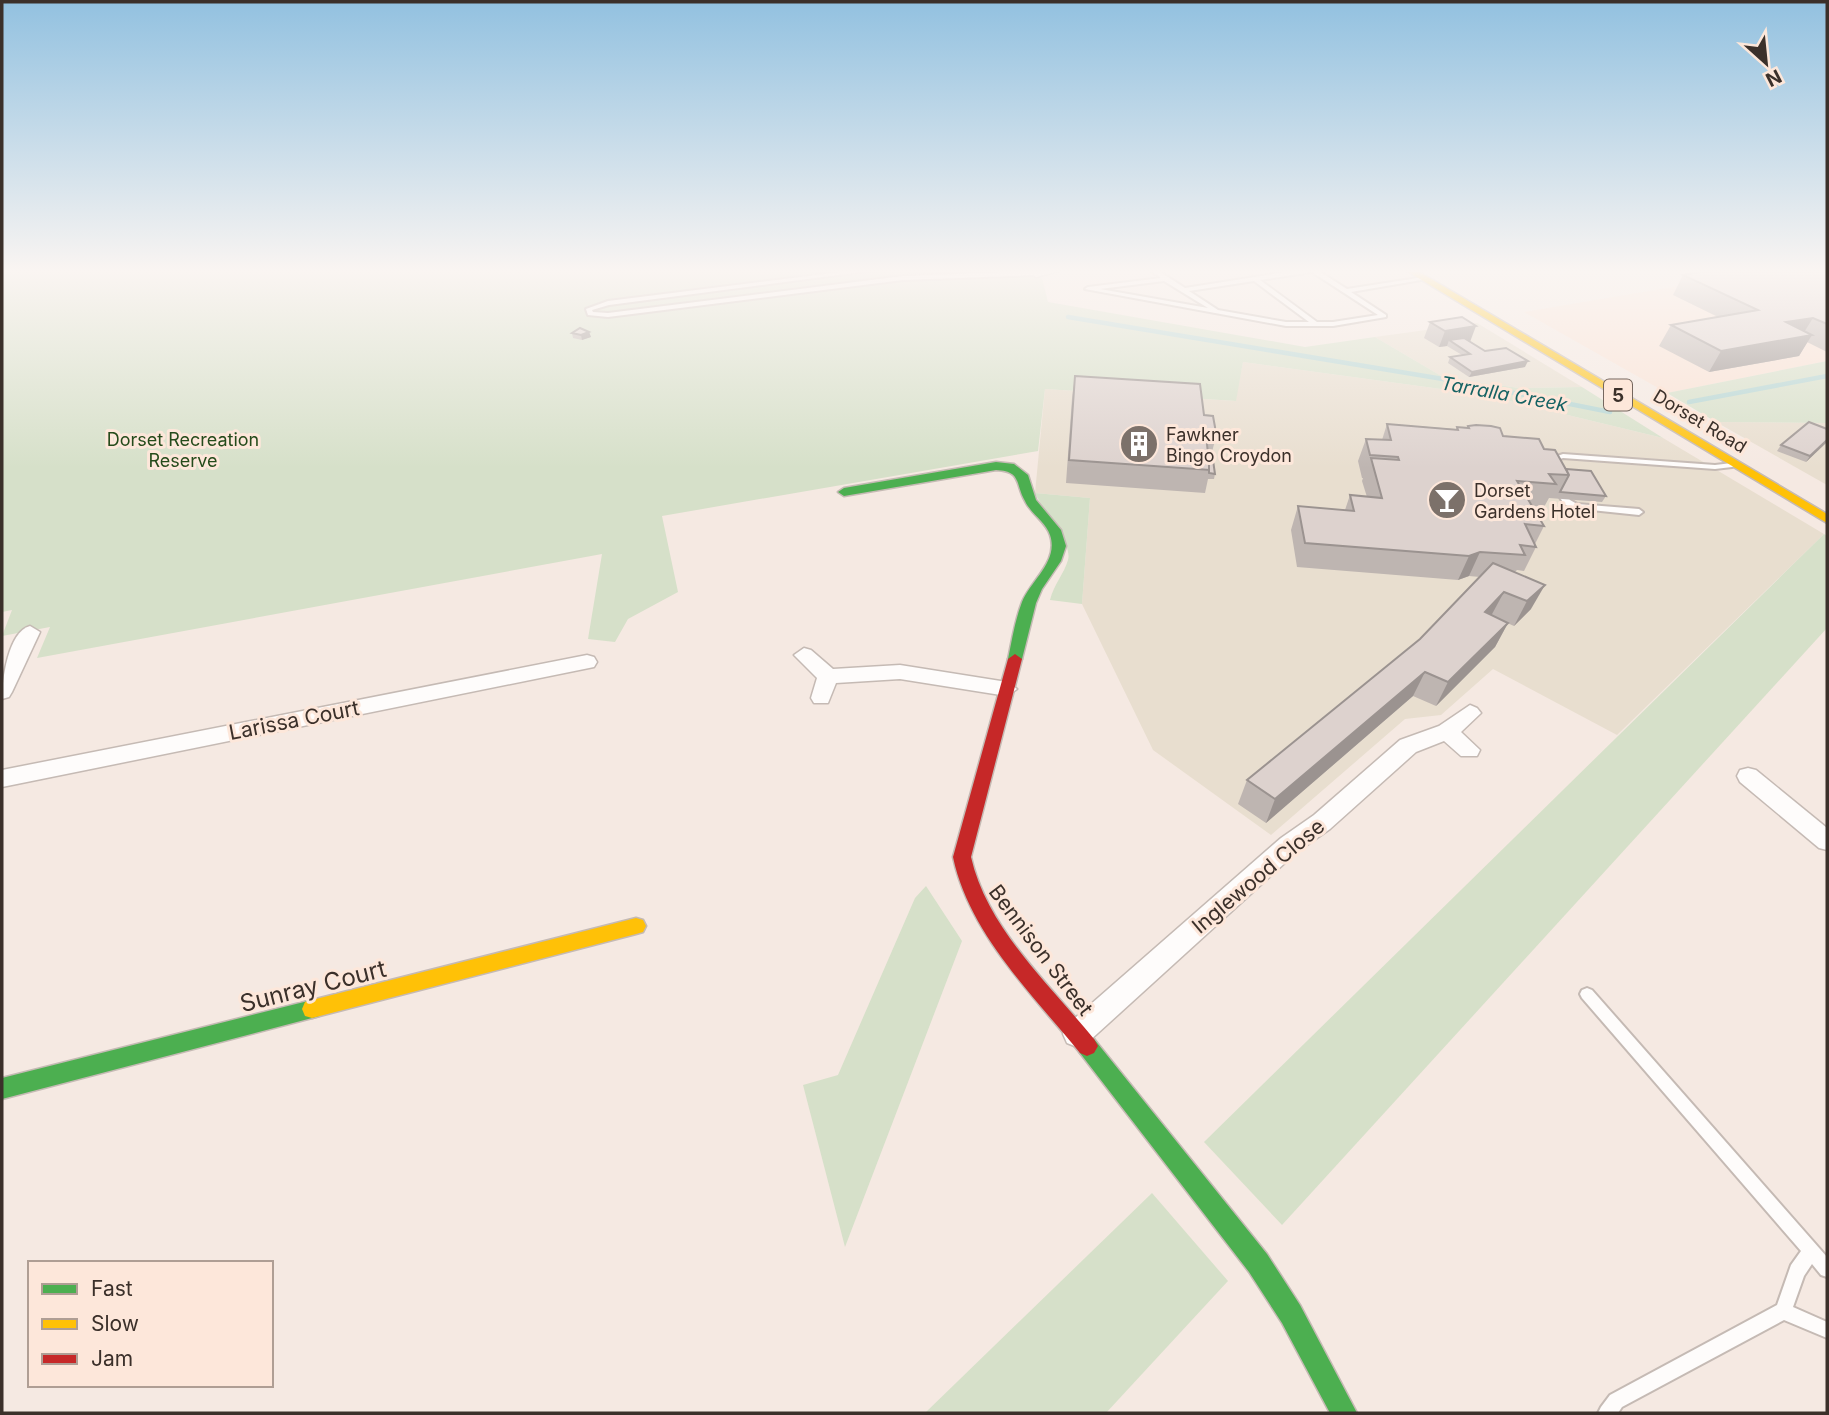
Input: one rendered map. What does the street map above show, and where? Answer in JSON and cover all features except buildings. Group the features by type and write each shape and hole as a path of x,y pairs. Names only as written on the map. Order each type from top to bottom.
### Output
{"street":[{"name":"Dorset Road","path":"1520,336 1827,519"},
{"name":"Dorset Road","path":"1546,336 1827,500"},
{"path":"1735,464 1758,460"},
{"name":"Bennison Street","path":"844,492 996,466 1019,472 1024,478 1024,495 1057,534 1060,553 1056,565 1032,594 962,856 963,874 979,909 1258,1263 1291,1314 1344,1413"},
{"path":"2,692 30,632"},
{"path":"804,655 828,676 900,672 1007,689"},
{"name":"Larissa Court","path":"2,779 587,662"},
{"path":"821,698 828,676"},
{"name":"Inglewood Close","path":"1077,1034 1289,845 1322,822 1408,746 1447,732 1470,713"},
{"path":"1447,732 1469,750"},
{"path":"1748,776 1827,841"},
{"name":"Sunray Court","path":"2,1089 636,926"}],"lane":[{"path":"1549,474 1543,464 1553,457 1563,456 1715,467 1735,464"},
{"path":"1555,483 1567,502 1575,506 1639,512"},
{"path":"1587,995 1827,1269"},
{"path":"1607,1413 1616,1401 1783,1311 1797,1271 1810,1252"},
{"path":"1783,1311 1827,1330"}],"shaded area":[{"path":"1498,336 1582,387 1519,388 1443,377 1375,337"},
{"path":"1566,336 1827,336 1827,361 1667,393"},
{"path":"1243,362 1485,395 1663,438 1824,534 1617,735 1493,669 1441,715 1405,719 1271,835 1153,750 1082,604 1090,498 1035,493 1045,389 1235,401"},
{"path":"1716,422 1827,423 1827,485"}],"green space":[{"name":"Dorset Recreation Reserve","path":"2,336 1242,336 1305,347 1375,337 1443,377 1519,388 1582,387 1663,438 1485,395 1243,362 1236,401 1045,389 1038,451 662,516 678,592 628,619 615,642 588,639 602,554 37,658 50,627 2,636 12,610 2,612"},
{"path":"1827,361 1827,423 1716,422 1667,393"},
{"path":"1035,493 1090,498 1082,604 1050,600 1068,560 1068,553 1062,536"},
{"path":"1824,534 1827,536 1827,628 1282,1225 1204,1142"},
{"path":"926,886 962,941 845,1247 803,1085 838,1075 915,898"},
{"path":"1152,1193 1228,1281 1106,1413 925,1413"}],"waterway":[{"name":"Tarralla Creek","path":"1183,336 1449,380 1610,412"},
{"name":"Tarralla Creek","path":"1689,402 1827,376"}],"traffic: fast":[{"path":"844,492 996,466 1010,467 1024,478 1030,500 1055,530 1059,546 1055,561 1035,589 1029,603 1015,659"},
{"path":"2,1089 312,1009"},
{"path":"1087,1046 1258,1263 1291,1314 1344,1413"}],"traffic: slow":[{"path":"1520,336 1827,519"},
{"path":"312,1009 636,926"}],"traffic: jam":[{"path":"1015,659 962,857 967,878 978,903 994,928 1087,1046"}],"place":[{"name":"Fawkner Bingo Croydon","path":"1139,444"},
{"name":"Dorset Gardens Hotel","path":"1447,500"}]}
